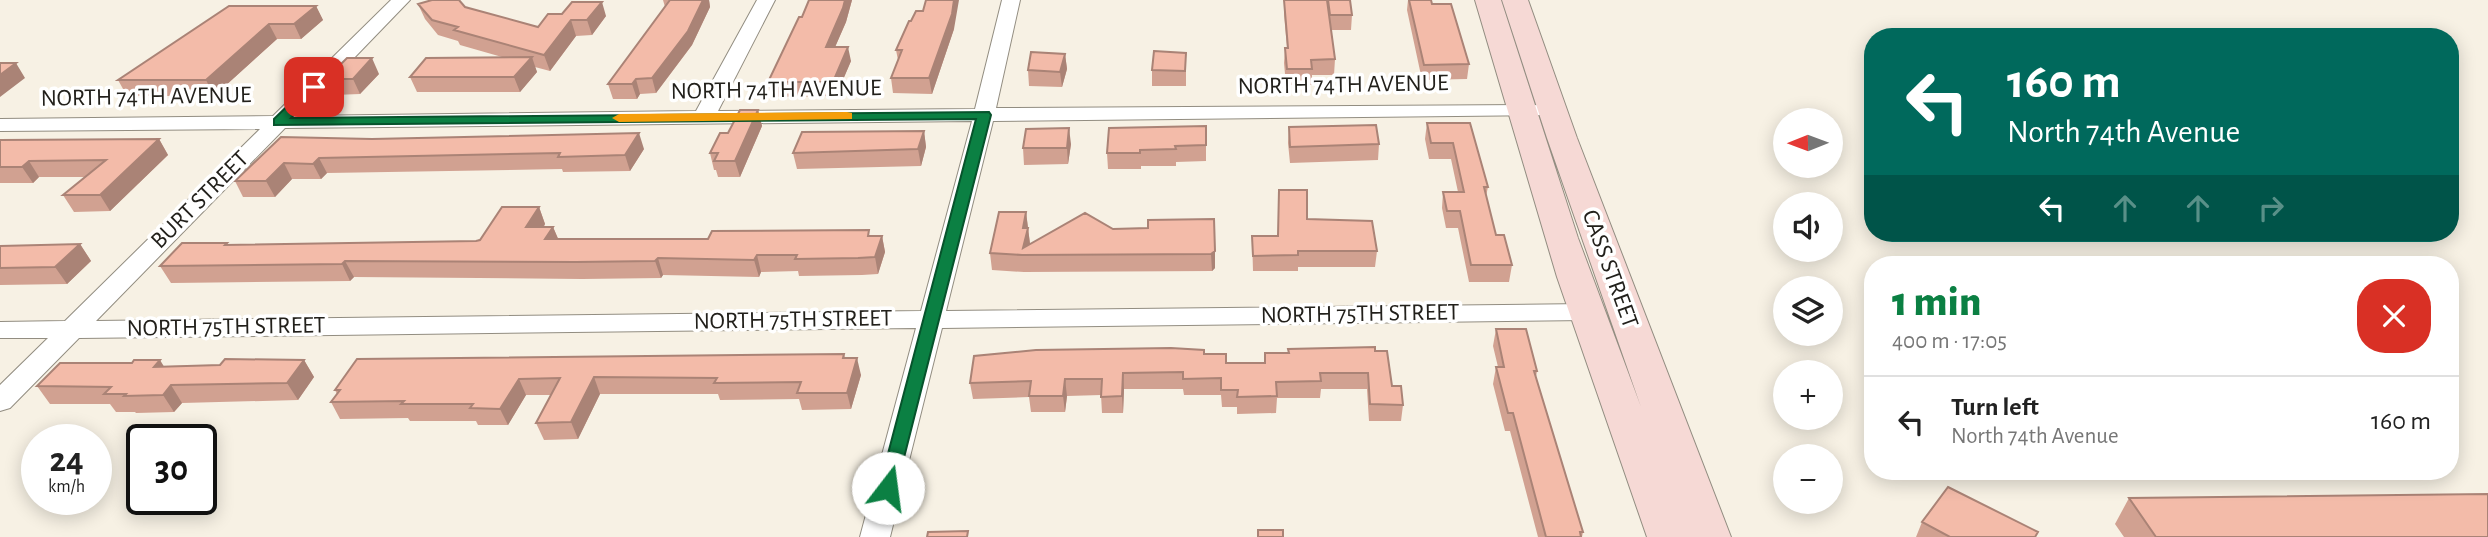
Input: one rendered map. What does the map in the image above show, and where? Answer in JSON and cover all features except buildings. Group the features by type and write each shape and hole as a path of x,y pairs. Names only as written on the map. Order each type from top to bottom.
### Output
{"main road":[{"name":"CASS STREET","path":"1488,0 1537,109 1709,537"},
{"name":"CASS STREET","path":"1516,0 1537,109 1586,312 1639,448 1669,537"}],"street":[{"name":"BURT STREET","path":"0,401 401,0"},
{"path":"704,117 766,0"},
{"path":"875,537 933,318 1011,0"},
{"name":"NORTH 74TH AVENUE","path":"0,125 1537,109"},
{"name":"NORTH 75TH STREET","path":"0,330 1586,312"}],"slow traffic":[{"path":"619,118 847,116"}],"route":[{"path":"314,87 279,122 984,115 888,488"}]}
